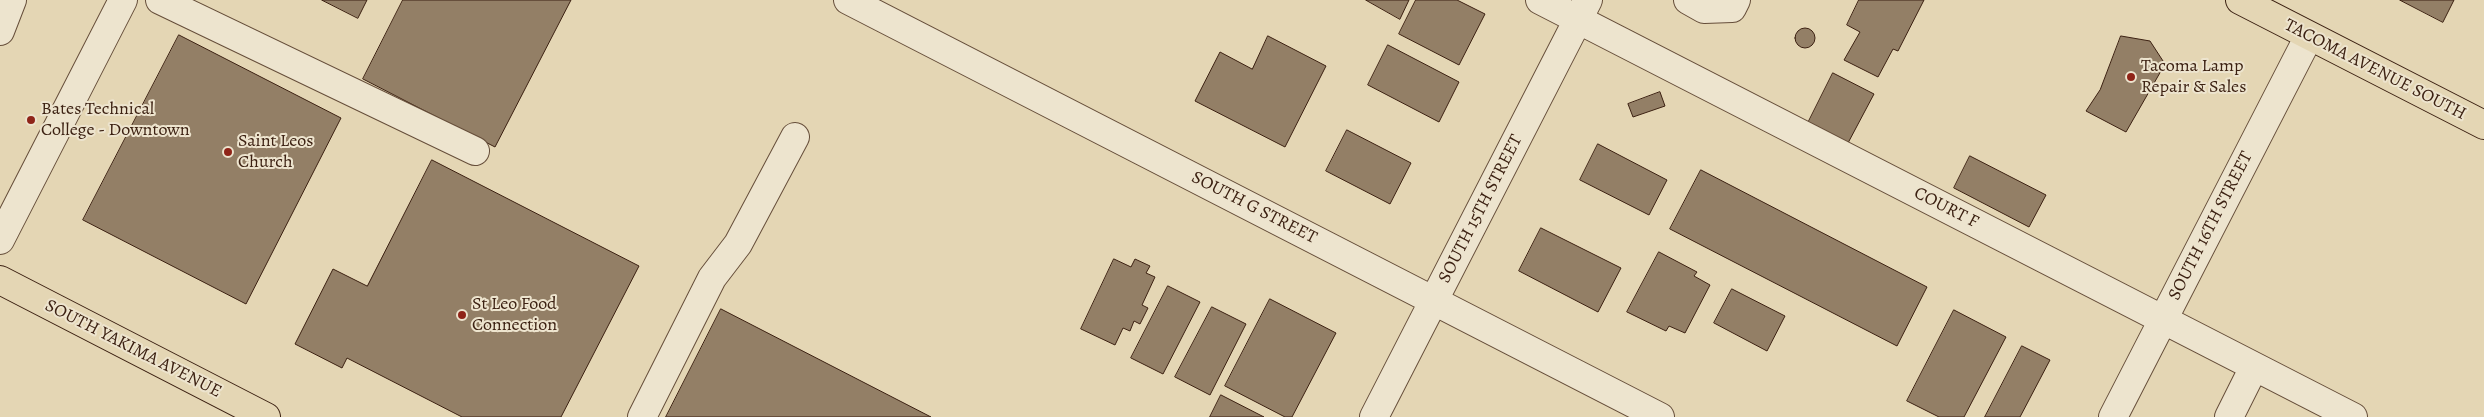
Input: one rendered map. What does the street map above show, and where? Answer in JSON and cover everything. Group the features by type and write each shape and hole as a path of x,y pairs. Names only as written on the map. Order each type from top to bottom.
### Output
{"main road":[{"name":"TACOMA AVENUE SOUTH","path":"2240,0 2484,125"},
{"name":"SOUTH YAKIMA AVENUE","path":"0,280 266,417"}],"street":[{"path":"0,31 12,0"},
{"path":"0,240 123,0"},
{"path":"160,0 475,151"},
{"name":"COURT F","path":"1540,0 1582,10 2164,320 2352,417"},
{"path":"1688,0 1704,9 1732,8 1736,0"},
{"name":"SOUTH G STREET","path":"854,1 1660,417"},
{"name":"SOUTH 15TH STREET","path":"1374,417 1582,10"},
{"name":"SOUTH 16TH STREET","path":"2114,417 2310,36"},
{"path":"642,417 712,278 738,244 795,137"},
{"path":"2229,417 2254,367"}],"building":[{"path":"322,0 367,0 358,18"},
{"path":"403,0 571,0 495,147 363,79"},
{"path":"1366,0 1409,0 1400,19"},
{"path":"1416,0 1457,0 1485,14 1459,65 1399,34"},
{"path":"1859,0 1924,0 1898,51 1893,49 1878,77 1844,60 1860,32 1847,25"},
{"path":"2400,0 2454,0 2443,22"},
{"path":"1805,28 1812,31 1815,38 1812,45 1805,48 1798,45 1795,38 1798,31"},
{"path":"179,35 341,118 246,304 83,220"},
{"path":"1268,36 1326,66 1285,147 1195,101 1220,52 1252,69"},
{"name":"Tacoma Lamp Repair & Sales","path":"2121,36 2150,41 2165,64 2126,132 2086,111 2100,90"},
{"path":"1388,45 1459,82 1439,122 1368,85"},
{"path":"1833,73 1874,94 1848,143 1808,123"},
{"path":"1660,92 1665,106 1633,117 1628,104"},
{"path":"1347,130 1411,163 1390,204 1326,171"},
{"path":"1598,144 1667,180 1649,215 1580,180"},
{"path":"1970,156 2046,195 2029,227 1954,188"},
{"name":"St Leo Food Connection","path":"432,160 639,266 561,417 462,417 347,358 342,368 295,344 333,269 367,286"},
{"path":"1701,170 1927,287 1897,346 1670,229"},
{"path":"1541,228 1621,268 1598,312 1519,271"},
{"path":"1659,252 1697,272 1694,276 1710,285 1685,333 1669,326 1666,331 1627,312"},
{"path":"1114,259 1131,267 1135,259 1150,266 1146,273 1155,277 1142,305 1148,308 1140,324 1134,321 1130,331 1123,328 1115,345 1081,329"},
{"path":"1168,286 1200,302 1163,374 1131,358"},
{"path":"1732,289 1785,316 1767,351 1714,323"},
{"path":"1270,299 1336,333 1292,417 1285,417 1225,386"},
{"path":"1212,307 1246,324 1210,395 1175,377"},
{"path":"721,309 931,417 666,417"},
{"path":"1954,310 2006,337 1964,417 1939,417 1907,401"},
{"path":"2022,346 2050,360 2020,417 1985,417"},
{"path":"1221,395 1264,417 1210,417"}],"place":[{"name":"Tacoma Lamp Repair & Sales","path":"2131,77"},
{"name":"Bates Technical College - Downtown","path":"31,120"},
{"name":"Saint Leos Church","path":"228,152"},
{"name":"St Leo Food Connection","path":"462,315"}]}
